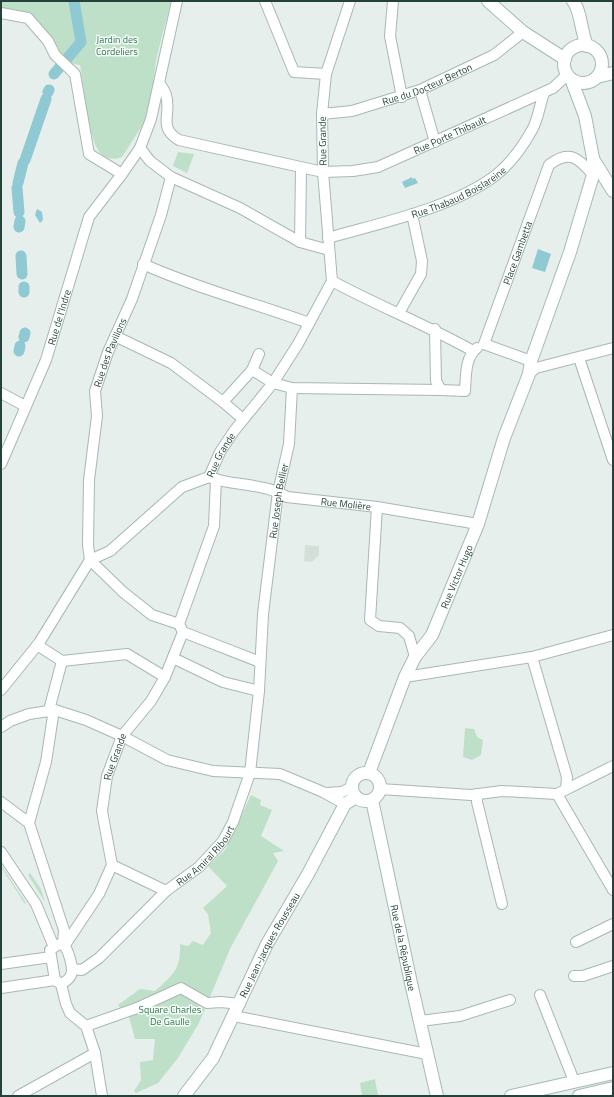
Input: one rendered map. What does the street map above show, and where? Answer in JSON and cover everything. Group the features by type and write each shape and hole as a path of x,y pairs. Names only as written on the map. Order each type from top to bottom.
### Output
{"main road":[{"path":"488,1 523,32 565,59"},
{"path":"573,1 578,7 582,34 587,46"},
{"path":"529,374 531,360 565,267 593,175 593,158 585,116 564,64 567,54 576,47 587,46 592,48 600,56 602,67 593,79 585,116"},
{"path":"600,56 613,58"},
{"path":"569,77 577,82 613,73"},
{"path":"593,158 613,191"},
{"name":"Rue Victor Hugo","path":"369,773 405,677 415,657 432,635 478,524 504,438 529,374"},
{"path":"369,773 379,780 380,789 378,795 372,800 364,801 354,792 357,776 369,773"},
{"name":"Rue Jean-Jacques Rousseau","path":"184,1096 213,1058 240,1004 267,944 308,874 344,804 354,792"},
{"name":"Rue de la République","path":"372,800 437,1096"},
{"path":"511,1096 613,1073"},
{"path":"579,1096 613,1088"}],"street":[{"name":"Rue de l'Indre","path":"1,464 46,360 89,217 140,148 151,119 160,84 177,1"},
{"path":"265,1 294,72 326,74"},
{"name":"Rue Grande","path":"112,865 102,811 107,776 122,736 151,701 165,677 173,659 181,628 214,526 212,478 220,452 243,419 273,383 332,281 323,172 322,114 326,74 350,1"},
{"path":"392,1 390,36 402,97"},
{"path":"1,13 28,18 48,41 55,55 76,74 89,154 122,174"},
{"name":"Rue du Docteur Berton","path":"322,114 352,111 402,97 420,90 494,55 523,32"},
{"name":"Rue Porte Thibault","path":"160,84 166,96 166,123 171,135 179,140 323,172 353,171 378,167 544,92 569,77"},
{"path":"420,90 435,142"},
{"name":"Rue Thabaud Boislareine","path":"328,238 412,214 454,198 496,175 517,153 533,129 544,92"},
{"path":"140,148 150,161 172,177 240,208 300,242 329,250"},
{"name":"Place Gambetta","path":"484,344 549,165 560,157 574,158 582,162 593,175"},
{"path":"300,242 301,168"},
{"name":"Rue des Pavillons","path":"90,560 88,545 89,480 97,416 95,390 115,336 132,299 161,215 172,177"},
{"path":"399,313 421,274 422,261 412,214"},
{"path":"143,264 181,281 309,323"},
{"path":"332,281 370,301 435,329 473,351"},
{"path":"435,329 436,381 441,390"},
{"path":"115,336 171,364 243,419"},
{"path":"468,365 473,351 484,344 531,360"},
{"path":"252,370 273,383 292,388 465,391 468,365 467,352 463,345"},
{"path":"529,374 536,368 580,358 613,348"},
{"path":"222,402 252,370 259,354"},
{"path":"580,358 613,460"},
{"name":"Rue Joseph Bellier","path":"260,662 263,614 278,492 289,444 292,388"},
{"path":"1,393 25,406"},
{"path":"1,690 37,645 90,560 110,551 182,487 212,478"},
{"name":"Rue Molière","path":"212,478 240,482 278,492 287,497 377,507 478,524"},
{"path":"377,507 370,620 379,626 400,628 409,636 415,657"},
{"path":"90,560 152,615 260,662"},
{"path":"405,677 532,657 613,635"},
{"path":"37,645 62,661 127,654 165,677"},
{"path":"532,657 566,777 562,792 613,890"},
{"path":"173,659 223,682 259,691"},
{"path":"61,945 64,930 29,823 46,762 53,716 50,710 62,661"},
{"name":"Rue Amiral Ribourt","path":"72,969 82,970 99,958 166,891 199,867 223,841 233,822 250,772 259,691 260,662"},
{"path":"1,727 10,721 29,714 55,710 86,720 122,736 167,760 213,771 280,774 324,793 344,804"},
{"path":"380,789 477,794 502,791 562,792 613,766"},
{"path":"324,793 354,792"},
{"path":"477,794 502,904"},
{"path":"1,802 29,823"},
{"path":"1,852 36,904 61,945 72,969 69,978 58,982 1,988"},
{"path":"102,1096 95,1053 86,1026 70,1013 58,982 50,950 61,945 99,894 112,865 166,891"},
{"path":"576,942 613,924"},
{"path":"1,964 51,957"},
{"path":"574,976 583,976 613,966"},
{"path":"86,1026 137,1008 181,988 207,1003 221,1002 240,1004"},
{"path":"540,995 574,1081"},
{"path":"420,1021 460,1016 510,1000"},
{"path":"234,1016 427,1054"},
{"path":"18,1096 95,1053"}],"shaded area":[{"path":"305,545 319,546 319,555 312,562 304,561"}],"green space":[{"name":"Jardin des Cordeliers","path":"1,1 171,1 156,60 150,109 142,126 122,157 116,159 109,158 100,153 98,150 89,121 80,65 69,63 39,25 1,9"},
{"path":"178,152 194,154 187,173 173,166"},
{"path":"465,728 474,729 477,737 483,740 481,755 472,760 463,757"},
{"name":"Square Charles De Gaulle","path":"251,795 261,800 260,805 272,810 261,836 284,851 273,853 278,861 230,949 199,1023 178,1058 158,1083 136,1093 134,1091 141,1080 140,1062 153,1060 155,1039 135,1039 129,1017 118,1005 140,989 155,991 175,971 179,960 180,944 188,946 193,941 203,945 211,933 208,914 203,908 227,886 208,866 226,849"},
{"path":"1,865 26,903 25,904 1,867"},
{"path":"30,873 41,889 45,902 28,875"},
{"path":"375,1079 378,1096 362,1096 360,1083"}],"water":[{"path":"412,177 412,179 415,178 418,183 405,188 402,182"},
{"path":"37,209 42,212 43,220 40,223 35,215"},
{"path":"538,249 551,254 545,272 532,268"}],"waterway":[{"path":"54,74 81,42 74,1"},
{"path":"25,160 46,99"},
{"path":"18,183 23,163"},
{"path":"17,188 19,212"},
{"path":"19,227 20,221"},
{"path":"21,256 22,274"},
{"path":"24,287 24,292"},
{"path":"24,337 25,333"},
{"path":"19,351 20,346"}]}
